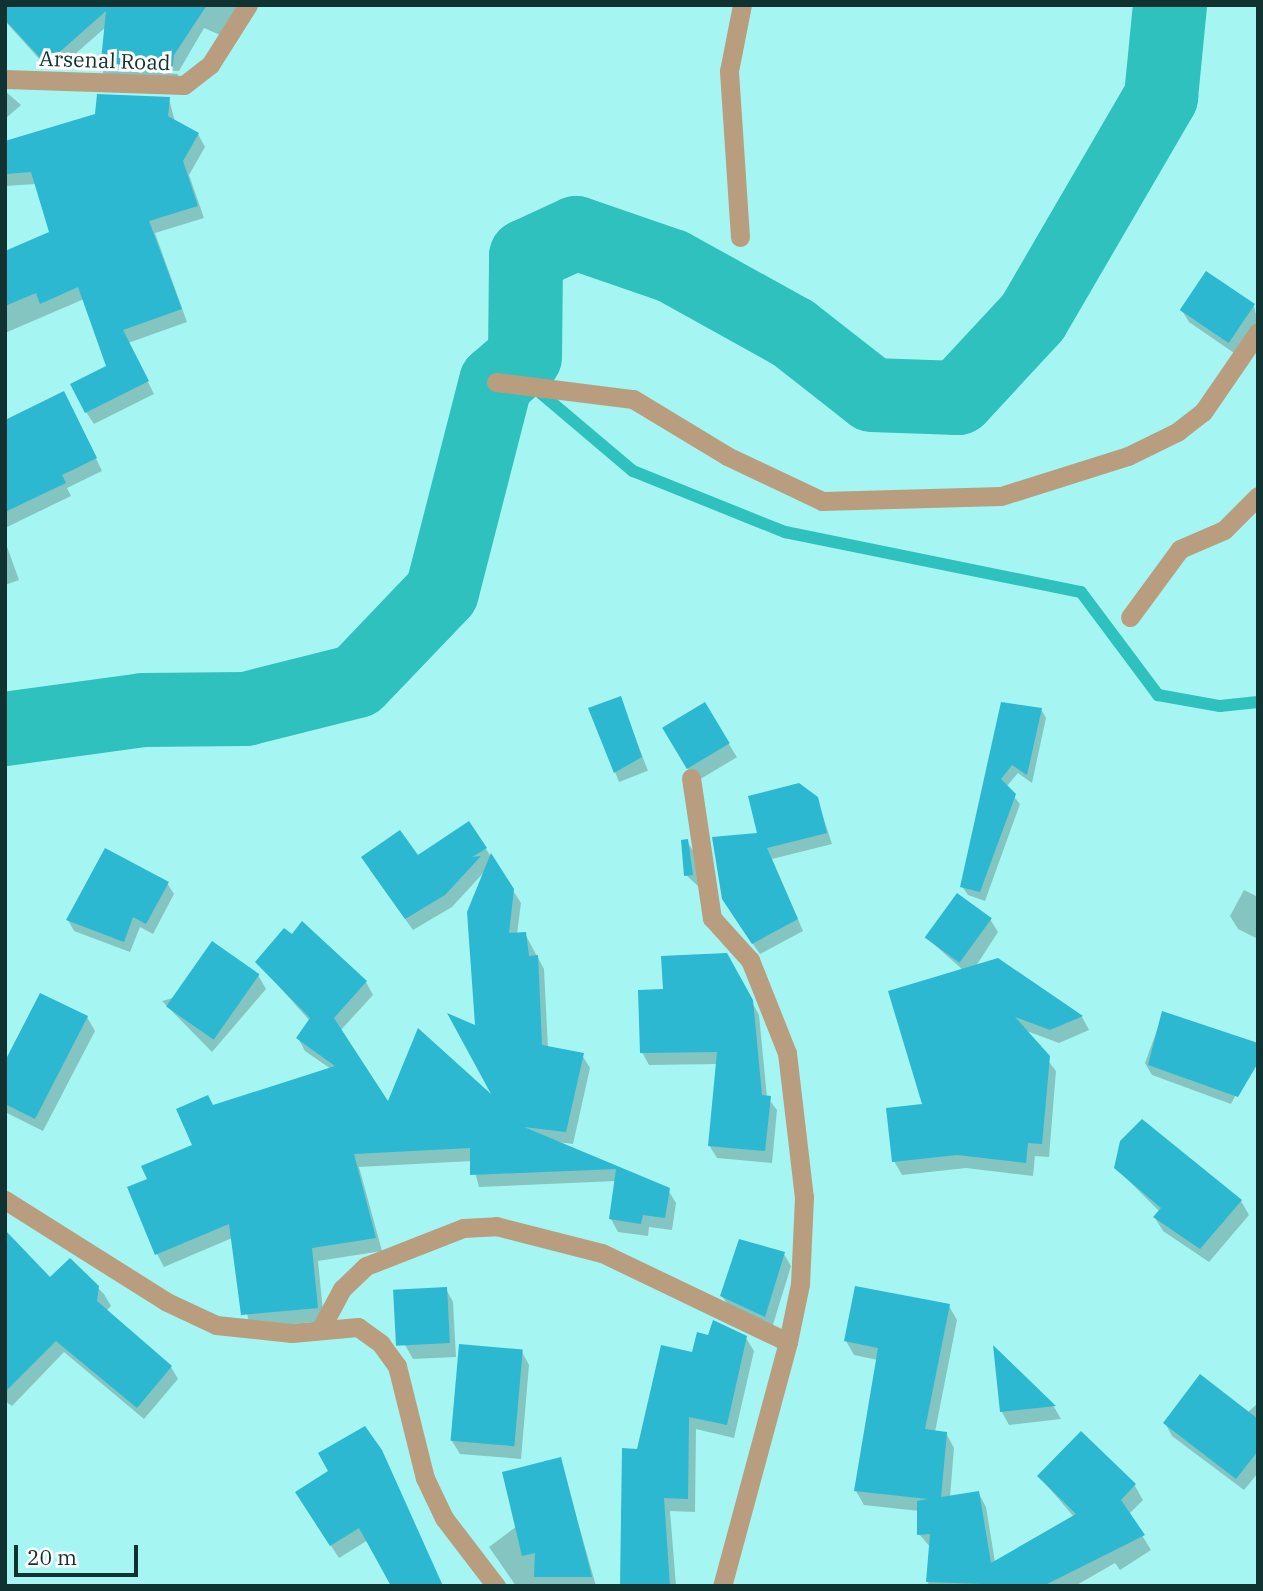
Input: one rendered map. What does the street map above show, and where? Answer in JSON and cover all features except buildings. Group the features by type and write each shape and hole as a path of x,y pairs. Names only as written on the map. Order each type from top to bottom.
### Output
{"street":[{"name":"Arsenal Road","path":"5,79 184,85 210,65 248,5"},
{"path":"740,237 729,71 742,5"},
{"path":"496,382 633,398 727,456 822,501 1001,496 1128,456 1177,432 1203,412 1258,332"},
{"path":"1130,617 1180,549 1224,530 1258,496"},
{"path":"691,778 708,906 750,960 796,1089 804,1197 800,1284 788,1342 722,1586"},
{"path":"5,1200 83,1253 216,1325 320,1330 358,1327 397,1366 425,1478 444,1518 496,1586"},
{"path":"320,1330 342,1289 366,1266 463,1228 496,1226 602,1254 788,1342"}],"waterway":[{"path":"5,729 143,710 246,709 357,681 442,592 496,382 525,357 526,256 576,233 672,266 793,333 872,395 958,398 1033,317 1161,97 1170,5"},
{"path":"525,357 537,390 633,471 785,532 1081,592 1158,695 1220,706 1258,702"}]}
